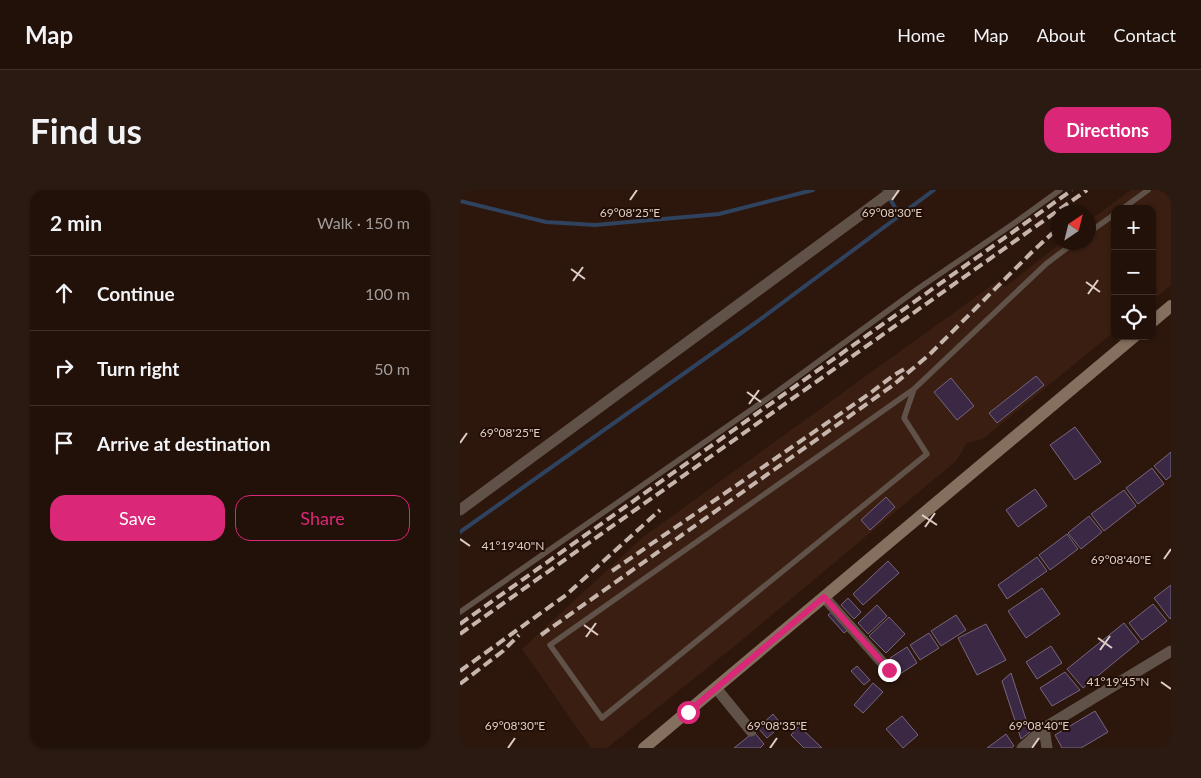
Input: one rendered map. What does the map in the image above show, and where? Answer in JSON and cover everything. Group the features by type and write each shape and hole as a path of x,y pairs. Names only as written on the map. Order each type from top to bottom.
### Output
{"main road":[{"path":"1156,319 1171,306"},
{"path":"644,748 1130,340"}],"street":[{"path":"460,510 889,193"},
{"path":"824,597 889,670"},
{"path":"1022,748 1044,728 1171,651"},
{"path":"716,688 751,732"},
{"path":"1044,728 1047,748"}],"lane":[{"path":"460,612 774,394 919,288 1014,224 1060,190"},
{"path":"1127,205 1148,190"},
{"path":"1096,227 1111,217"},
{"path":"914,389 904,418 927,454 602,718 550,645 914,389 1046,264 1064,250"}],"shaded area":[{"path":"1131,190 1171,190 1171,285 1156,298 1156,205 1111,205 1111,334 983,439 967,443 956,461 736,645 607,748 591,748 522,649 643,537 999,280 1005,287 1052,250 1096,250 1096,216"}],"building":[{"path":"1036,376 1044,385 997,423 989,413"},
{"path":"951,378 974,406 957,420 934,392"},
{"path":"1075,427 1101,462 1075,480 1050,445"},
{"path":"1171,452 1171,476 1166,480 1154,466"},
{"path":"1152,468 1164,484 1138,504 1126,488"},
{"path":"1035,489 1047,506 1018,527 1006,510"},
{"path":"1124,490 1136,506 1104,531 1091,514"},
{"path":"886,497 895,507 870,530 861,520"},
{"path":"1089,516 1102,532 1081,549 1068,533"},
{"path":"1067,534 1078,549 1050,570 1039,555"},
{"path":"1037,557 1047,571 1007,599 998,585"},
{"path":"888,561 899,573 863,605 853,594"},
{"path":"1171,585 1171,618 1170,619 1154,598"},
{"path":"1042,588 1060,614 1026,638 1008,611"},
{"path":"848,598 861,612 854,619 841,605"},
{"path":"1153,604 1167,621 1142,640 1129,623"},
{"path":"877,605 887,616 868,634 858,623"},
{"path":"833,611 849,629 844,633 828,615"},
{"path":"956,615 966,630 941,646 931,631"},
{"path":"889,617 905,634 886,653 869,636"},
{"path":"1124,623 1139,642 1083,688 1067,669"},
{"path":"986,624 1006,660 977,675 958,638"},
{"path":"929,633 939,648 920,660 910,645"},
{"path":"1051,646 1062,663 1037,679 1026,662"},
{"path":"907,647 917,663 900,674 890,658"},
{"path":"857,666 870,680 864,685 851,671"},
{"path":"1065,672 1080,690 1052,706 1040,688"},
{"path":"1011,673 1030,732 1021,739 1002,681"},
{"path":"873,683 883,692 863,713 854,705"},
{"path":"1095,711 1108,732 1081,748 1062,748 1055,735"},
{"path":"773,714 782,725 767,738 758,728"},
{"path":"902,716 918,735 903,748 886,729"},
{"path":"799,726 822,748 804,748 791,735"},
{"path":"754,732 764,744 760,748 734,748"},
{"path":"1006,734 1014,746 1011,748 987,748"}],"waterway":[{"path":"460,201 546,222 595,225 719,214 813,190"},
{"path":"884,190 900,215"},
{"path":"460,532 758,321 934,190"}],"railway":[{"path":"460,624 1072,190"},
{"path":"460,634 1087,190"},
{"path":"541,635 892,386 929,355 1051,234"},
{"path":"612,571 906,368"},
{"path":"460,671 566,595 660,510"},
{"path":"460,684 503,651 519,635"}],"route":[{"path":"688,712 824,597 889,670"}]}
